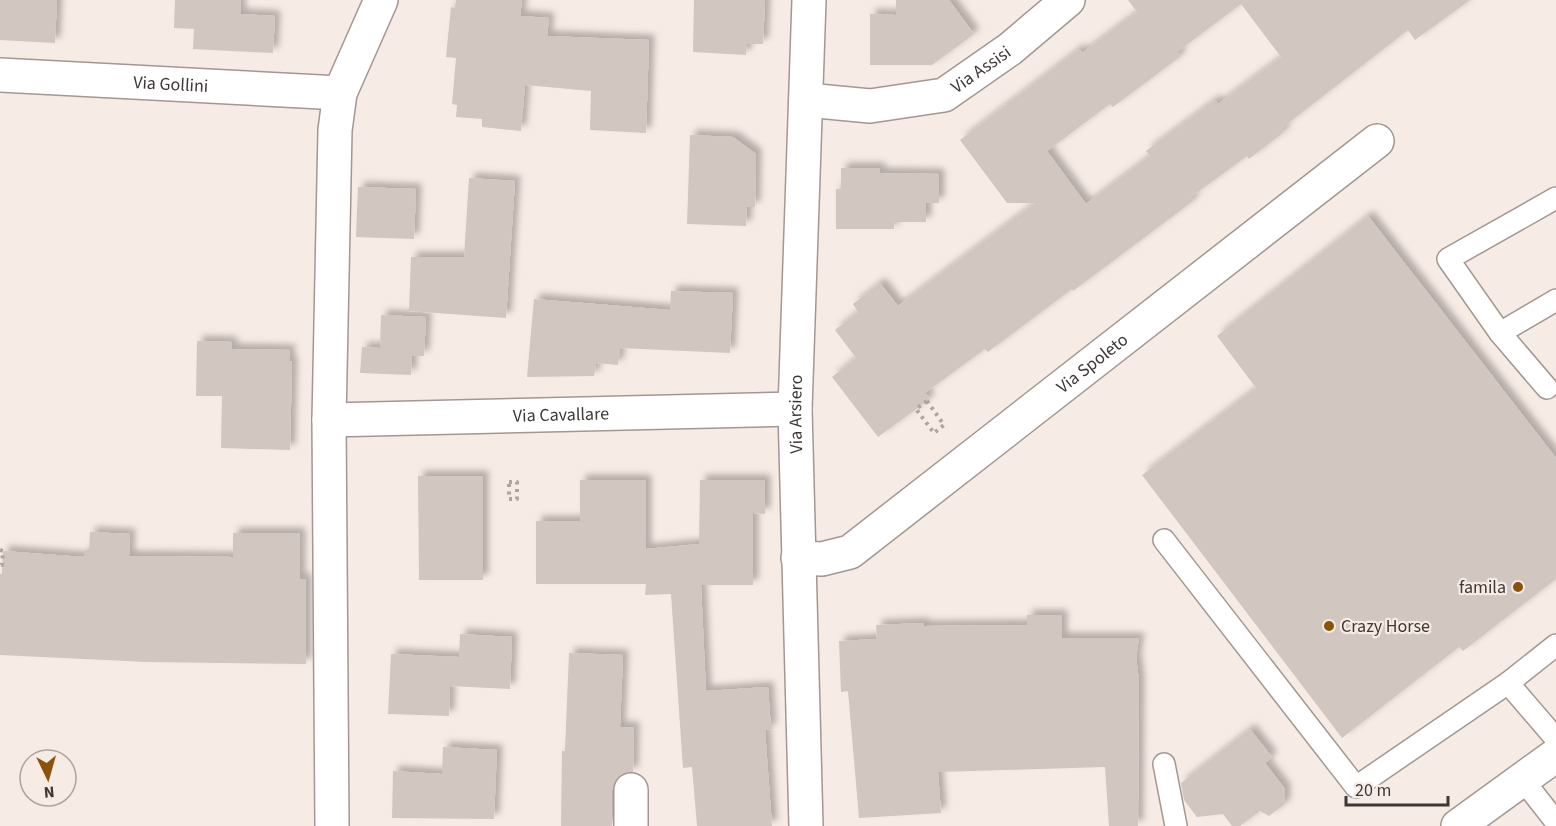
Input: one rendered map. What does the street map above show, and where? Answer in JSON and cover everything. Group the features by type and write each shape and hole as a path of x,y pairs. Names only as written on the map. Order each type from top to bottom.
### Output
{"street":[{"path":"332,826 329,420 335,130 340,93 381,0"},
{"name":"Via Arsiero","path":"806,826 795,409 809,0"},
{"name":"Via Assisi","path":"807,100 870,106 944,95 1010,49 1068,0"},
{"name":"Via Gollini","path":"0,75 340,93"},
{"name":"Via Spoleto","path":"798,558 822,559 850,552 1377,141"},
{"name":"Via Cavallare","path":"329,420 795,409"},
{"path":"1458,826 1556,755"},
{"path":"631,790 631,826"}],"lane":[{"path":"1553,390 1500,333 1448,259 1556,198"},
{"path":"1500,333 1556,300"},
{"path":"1164,540 1356,787 1508,683 1556,645"},
{"path":"1508,683 1556,739"},
{"path":"1164,764 1176,826"},
{"path":"1524,780 1556,822"}],"path":[{"path":"927,401 944,425 934,433 916,409 927,401"},
{"path":"509,482 517,482 517,499 509,499 509,482"},
{"path":"0,550 3,551 2,566 0,565"}],"building":[{"path":"0,0 57,0 55,43 0,40"},
{"path":"175,0 241,0 240,14 275,16 273,53 193,49 194,29 174,28"},
{"path":"456,0 522,0 520,16 549,18 547,36 649,40 646,133 590,130 591,91 525,85 521,131 482,127 482,119 456,117 457,105 452,104 456,58 446,57 451,7 455,8"},
{"path":"694,0 765,0 763,44 747,44 746,55 693,52"},
{"path":"896,0 949,0 974,34 932,65 870,65 870,14 896,15"},
{"path":"1128,0 1470,0 1415,40 1408,30 1282,128 1284,132 1249,159 1247,156 1191,197 1193,201 1073,291 1072,289 988,352 985,349 925,393 930,399 878,437 832,377 856,358 835,330 858,312 853,304 880,283 898,306 1035,203 1007,203 960,140 1079,49 1082,53 1137,12","holes":["1241,4 1281,57 1218,104 1215,100 1146,151 1150,156 1086,204 1047,151 1110,104 1113,107 1181,56 1177,52"]},
{"path":"690,135 733,137 756,154 755,207 747,207 746,226 687,224"},
{"path":"841,168 880,168 880,173 939,174 939,203 926,203 926,222 894,222 894,229 836,229 836,189 841,189"},
{"path":"469,178 515,181 506,318 409,311 411,257 464,257"},
{"path":"358,187 416,189 414,239 356,237"},
{"path":"1368,216 1556,458 1556,579 1463,651 1459,647 1342,738 1142,475 1256,388 1217,336"},
{"path":"671,291 733,293 730,353 620,348 618,365 596,363 594,376 527,377 534,299 670,310"},
{"path":"381,315 426,317 424,356 412,356 411,375 360,373 362,347 380,348"},
{"path":"197,341 232,342 232,349 290,350 289,361 292,362 290,450 221,448 222,396 196,396"},
{"path":"418,476 483,476 483,580 419,580"},
{"path":"580,480 646,480 646,549 699,544 700,480 765,480 765,514 753,513 753,585 701,585 706,691 768,687 771,729 765,730 772,826 697,826 692,767 683,768 671,594 645,595 646,584 536,584 536,521 580,521"},
{"path":"90,532 130,534 129,556 233,557 233,533 300,533 300,579 306,579 306,664 147,662 0,655 0,574 2,574 3,551 84,557 84,552 89,552"},
{"path":"1027,615 1062,615 1062,638 1139,638 1136,657 1139,681 1138,826 1109,826 1105,767 938,772 941,813 859,818 848,691 841,692 839,641 877,639 876,625 924,623 924,626 1027,625"},
{"path":"460,634 512,637 510,689 450,686 449,716 388,714 391,654 459,657"},
{"path":"569,653 623,655 620,727 634,727 633,772 622,774 615,781 612,790 612,826 561,826 562,751 565,751"},
{"path":"1250,729 1272,757 1265,763 1285,789 1285,804 1269,816 1260,811 1240,826 1232,826 1223,814 1197,817 1184,800 1181,783"},
{"path":"443,747 497,750 494,819 392,818 393,771 442,774"}],"place":[{"name":"famila","path":"1518,587"},
{"name":"Crazy Horse","path":"1329,626"}]}
